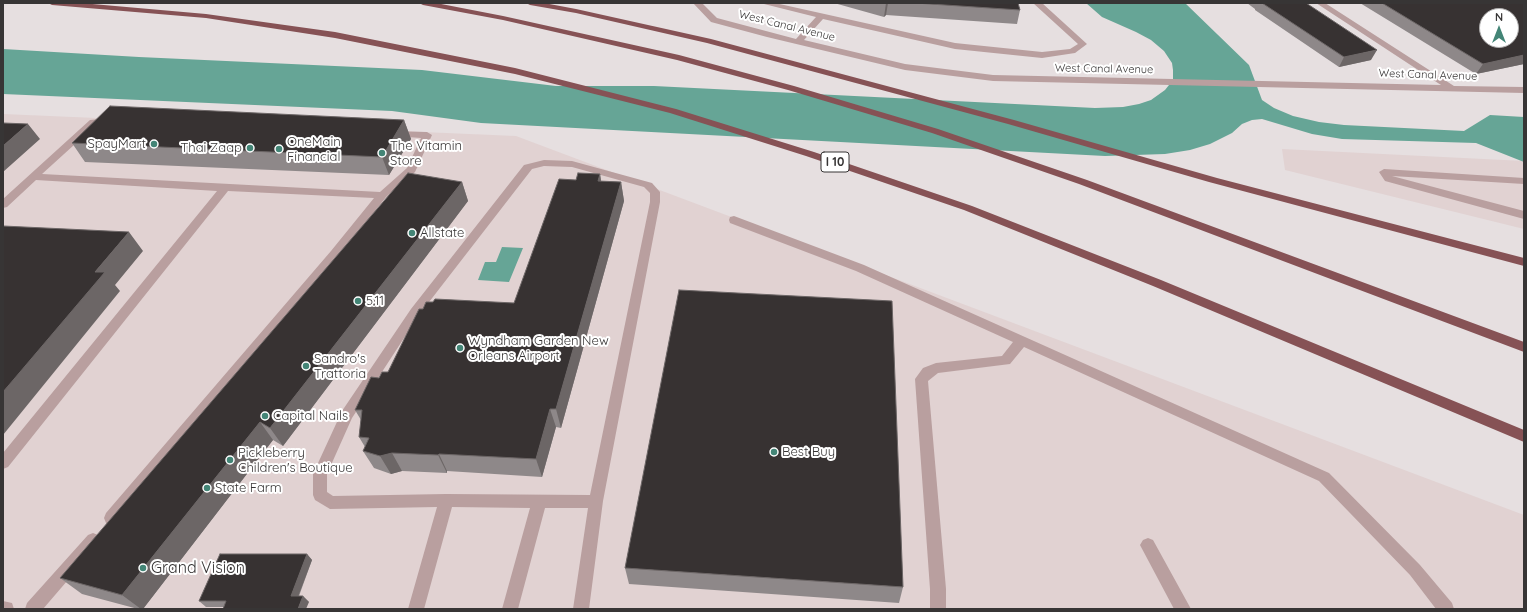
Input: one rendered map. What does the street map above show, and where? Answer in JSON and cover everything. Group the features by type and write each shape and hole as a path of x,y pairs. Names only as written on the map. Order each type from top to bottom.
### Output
{"highway":[{"name":"I 10","path":"52,3 167,12 291,28 401,47 515,70 680,113 810,154 968,208 1157,283 1524,436"},
{"path":"423,3 561,30 679,58 791,88 934,131 1090,185 1524,347"},
{"path":"530,3 576,11 708,41 1004,120 1213,180 1524,262"},
{"path":"1472,415 1524,440"}],"street":[{"name":"West Canal Avenue","path":"697,3 714,20 798,42 905,67 993,78 1104,82 1323,84 1524,90"},
{"path":"764,3 955,46 1042,55 1072,51 1083,44 1037,3"},
{"path":"1320,3 1451,87"},
{"path":"798,42 821,16"},
{"path":"3,205 93,122 123,119"},
{"path":"33,609 335,254 382,195 411,170 427,135 380,132"},
{"path":"581,609 596,501 655,202 655,192 648,185 579,166 544,163 528,167 415,312 347,415 320,474 320,495 330,504 446,500 539,502 596,501"},
{"path":"1524,182 1384,172 1389,179 1524,215"},
{"path":"32,178 382,195"},
{"path":"3,463 225,188"},
{"path":"734,220 860,268 1324,477 1415,570 1446,609"},
{"path":"938,609 938,589 921,379 928,372 936,368 1006,361 1022,340"},
{"path":"416,609 446,500"},
{"path":"510,609 539,502"},
{"path":"1148,545 1183,609"}],"shaded area":[{"path":"1086,3 1185,3 1249,65 1262,100 1274,108 1293,116 1319,122 1344,125 1464,131 1490,115 1524,117 1524,162 1476,143 1342,139 1312,134 1262,119 1252,120 1242,124 1232,133 1210,144 1190,150 1165,154 1105,156 481,123 392,111 3,94 3,49 422,70 556,86 654,86 1095,108 1123,107 1139,104 1151,100 1165,90 1173,80 1173,70 1172,63 1164,51 1151,40 1102,17"},
{"path":"3,114 516,136 1524,515 1524,609 3,609"},
{"path":"1282,149 1524,161 1524,229 1285,170"},
{"path":"502,247 523,248 509,282 478,280 485,262 496,262"}],"building":[{"path":"915,3 1018,3 1020,10"},
{"path":"1262,3 1306,3 1377,50 1344,57"},
{"path":"1382,3 1524,3 1524,55 1483,64"},
{"path":"110,106 404,120 382,157 72,143"},
{"path":"3,123 28,124 3,146"},
{"path":"408,173 462,182 270,428 260,422 122,595 60,578"},
{"name":"Wyndham Garden New Orleans Airport","path":"578,173 600,174 598,181 621,182 556,409 550,409 536,459 392,453 380,456 363,451 369,438 359,437 362,410 355,410 371,377 379,378 382,372 388,372 419,309 423,309 426,302 433,302 435,299 514,303 559,179 576,180"},
{"path":"3,226 129,232 95,272 105,272 3,392"},
{"name":"Best Buy","path":"679,290 892,301 903,587 625,568"},
{"path":"220,554 307,554 291,596 303,596 298,609 223,609 226,601 199,601"}],"place":[{"name":"SpayMart","path":"154,144"},
{"name":"Thai Zaap","path":"250,148"},
{"name":"OneMain Financial","path":"279,149"},
{"name":"The Vitamin Store","path":"382,153"},
{"name":"Allstate","path":"412,233"},
{"name":"5.11","path":"358,301"},
{"name":"Wyndham Garden New Orleans Airport","path":"460,348"},
{"name":"Sandro's Trattoria","path":"306,366"},
{"name":"Capital Nails","path":"265,416"},
{"name":"Best Buy","path":"774,452"},
{"name":"Pickleberry Children's Boutique","path":"230,460"},
{"name":"State Farm","path":"207,488"},
{"name":"Grand Vision","path":"143,568"}]}
